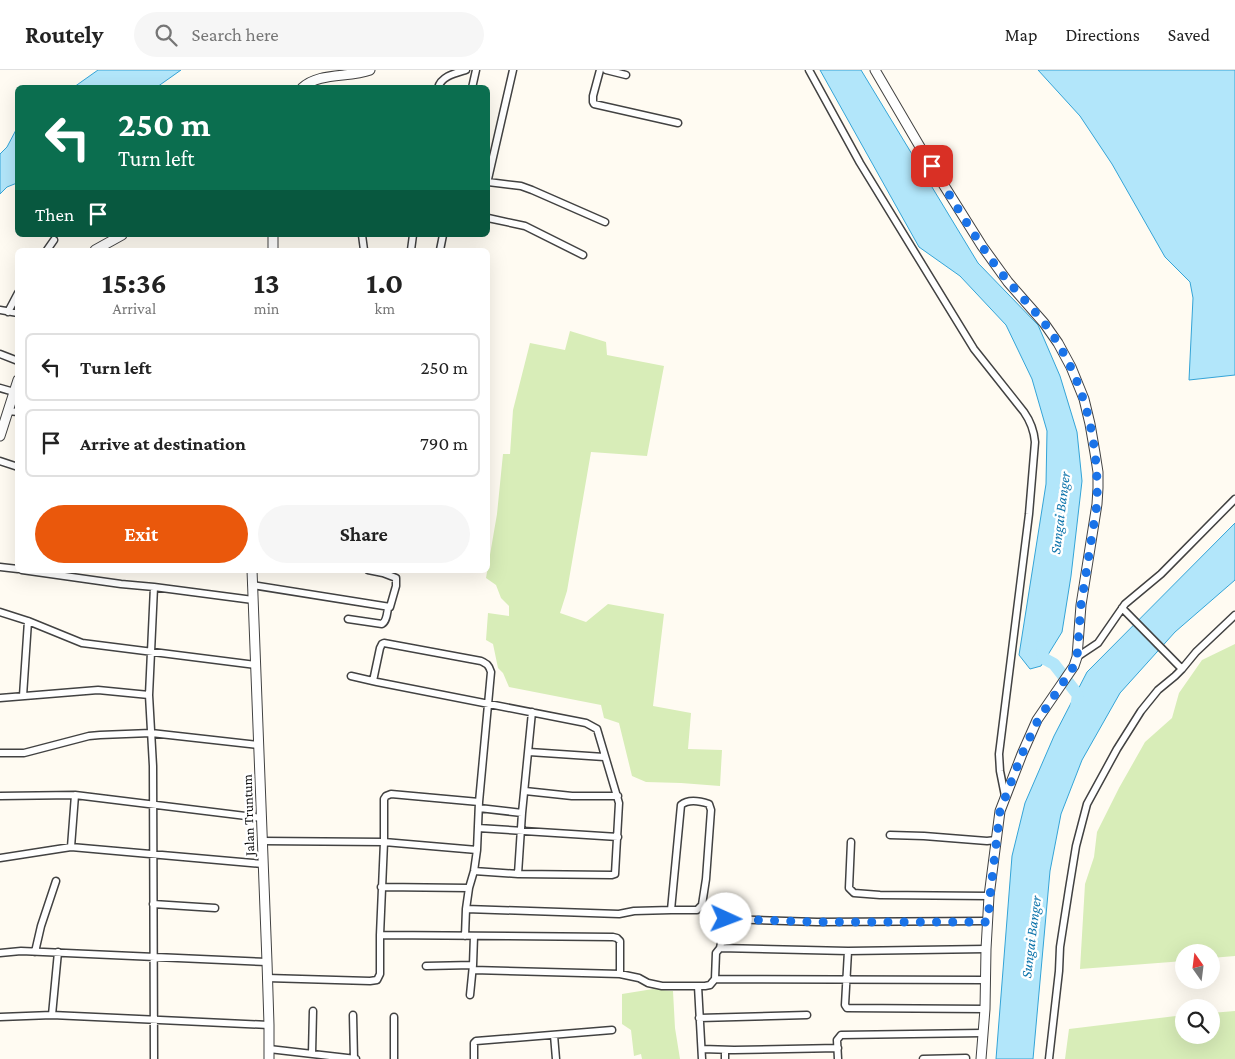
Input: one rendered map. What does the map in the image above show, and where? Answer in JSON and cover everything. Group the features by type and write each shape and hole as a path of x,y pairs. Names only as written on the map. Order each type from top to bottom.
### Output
{"street":[{"path":"306,85 318,79 370,70"},
{"path":"439,85 442,79 463,70"},
{"path":"473,85 476,70"},
{"path":"490,172 513,70"},
{"path":"600,70 593,96 594,104 678,123"},
{"path":"606,70 626,75"},
{"path":"810,70 860,163 969,342 1024,412 1031,422 1034,431 1035,442 1029,514 999,754 1005,796"},
{"path":"875,70 923,152 982,246 1008,282 1044,323 1058,343 1071,367 1084,399 1098,472 1098,488 1081,605 1076,662"},
{"path":"490,181 521,186 606,222"},
{"path":"490,218 525,226 583,255"},
{"path":"99,248 118,237"},
{"path":"48,248 54,240"},
{"path":"8,312 15,299"},
{"path":"0,310 15,313"},
{"path":"0,354 15,360"},
{"path":"0,388 14,392"},
{"path":"0,436 15,389"},
{"path":"8,410 15,411"},
{"path":"0,461 15,465"},
{"path":"981,1059 988,922 1000,811 1038,720 1076,662 1098,643 1123,609 1161,574 1235,499"},
{"path":"0,567 15,569"},
{"path":"43,573 253,600"},
{"name":"Jalan Truntum","path":"252,573 264,864 269,1059"},
{"path":"348,619 382,624 384,622 396,586 396,578 383,573"},
{"path":"252,585 380,605 388,608"},
{"path":"154,587 149,695 152,766 154,1059"},
{"path":"1123,609 1181,668"},
{"path":"0,612 82,643 256,665"},
{"path":"1049,1059 1060,947 1076,846 1087,804 1117,749 1141,711 1158,690 1235,615"},
{"path":"23,696 28,621"},
{"path":"372,682 381,645 384,643 481,661 488,665 491,672 479,805 477,850 474,871 468,888 465,936"},
{"path":"351,676 372,682 532,712 591,725 597,729 619,803 616,872 614,875 518,874 474,871"},
{"path":"0,698 98,690 149,695"},
{"path":"518,874 520,831 532,712"},
{"path":"0,753 24,753 94,735 151,733 259,745"},
{"path":"529,752 604,757"},
{"path":"525,791 572,796 618,796"},
{"path":"71,847 75,795"},
{"path":"0,796 75,795 262,818"},
{"path":"267,976 362,979 380,974 381,887 384,842 383,801 388,795 479,805 522,813"},
{"path":"466,909 619,914 634,911 697,910 702,906 706,879 711,810 708,804 704,802 688,801 681,805 671,910"},
{"path":"478,828 618,837"},
{"path":"890,835 996,840"},
{"path":"262,842 384,842 477,850"},
{"path":"851,842 849,888 854,893 990,896"},
{"path":"0,858 71,847 264,864"},
{"path":"35,952 41,926 56,880"},
{"path":"381,887 468,888"},
{"path":"153,904 215,908"},
{"path":"426,966 620,974 662,986 698,986 710,985 715,979 715,956 716,951 720,948 726,919 816,922 988,922"},
{"path":"380,935 617,938 620,941 620,974"},
{"path":"470,995 474,936"},
{"path":"720,948 848,951 986,949"},
{"path":"848,951 845,1005 847,1008 985,1009"},
{"path":"0,952 58,952 267,962"},
{"path":"52,1015 58,952"},
{"path":"715,979 984,980"},
{"path":"698,986 702,1059"},
{"path":"312,1054 313,1011"},
{"path":"0,1017 52,1015 269,1025"},
{"path":"269,1049 355,1059 353,1015"},
{"path":"699,1018 807,1015"},
{"path":"394,1017 394,1059"},
{"path":"474,1059 474,1043 476,1041 612,1030"},
{"path":"838,1059 837,1040 841,1034 983,1033"},
{"path":"554,1035 556,1059"},
{"path":"702,1049 838,1048"},
{"path":"725,1050 725,1059"},
{"path":"923,1059 966,1058"}],"green space":[{"path":"570,331 606,342 607,355 664,366 647,456 591,452 567,591 560,613 586,622 608,604 664,614 653,706 691,713 688,749 722,750 720,786 646,782 632,776 619,723 604,718 601,705 509,687 503,673 498,668 493,644 486,640 488,613 509,616 509,606 501,598 496,585 486,578 487,573 490,573 490,555 497,514 503,454 510,454 513,410 530,343 565,350"},
{"path":"1235,644 1235,956 1220,957 1220,944 1175,944 1175,962 1080,969 1085,884 1094,857 1097,832 1145,742 1172,718 1179,693 1202,660"},
{"path":"653,989 673,991 675,1028 680,1059 642,1059 641,1054 634,1056 631,1030 622,1024 622,994"},
{"path":"1235,1011 1235,1059 1065,1059 1069,1029 1175,1016 1175,1044 1220,1044 1220,1012"}],"water":[{"path":"98,70 181,70 160,85 77,85"},
{"path":"820,70 861,70 978,263 1038,325 1060,376 1077,432 1082,481 1071,576 1062,632 1041,666 1030,669 1019,655 1046,484 1047,431 1032,379 1006,325 960,276 919,247"},
{"path":"1038,70 1235,70 1235,375 1189,380 1193,298 1190,282 1165,257 1112,164 1080,116"},
{"path":"15,132 15,184 7,187 0,194 0,154 7,147"},
{"path":"1235,523 1235,580 1175,632 1120,693 1082,760 1061,814 1050,871 1033,1059 996,1059 1012,856 1025,803 1054,736 1087,672"}],"waterway":[{"name":"Sungai Banger","path":"1042,646 1043,658 1054,664 1078,695 1076,708"}],"route":[{"path":"726,919 816,922 988,922 1000,811 1005,796 1038,720 1063,684 1077,657 1081,605 1098,488 1098,472 1084,399 1071,367 1058,343 1044,323 1008,282 982,246 932,166"}]}
